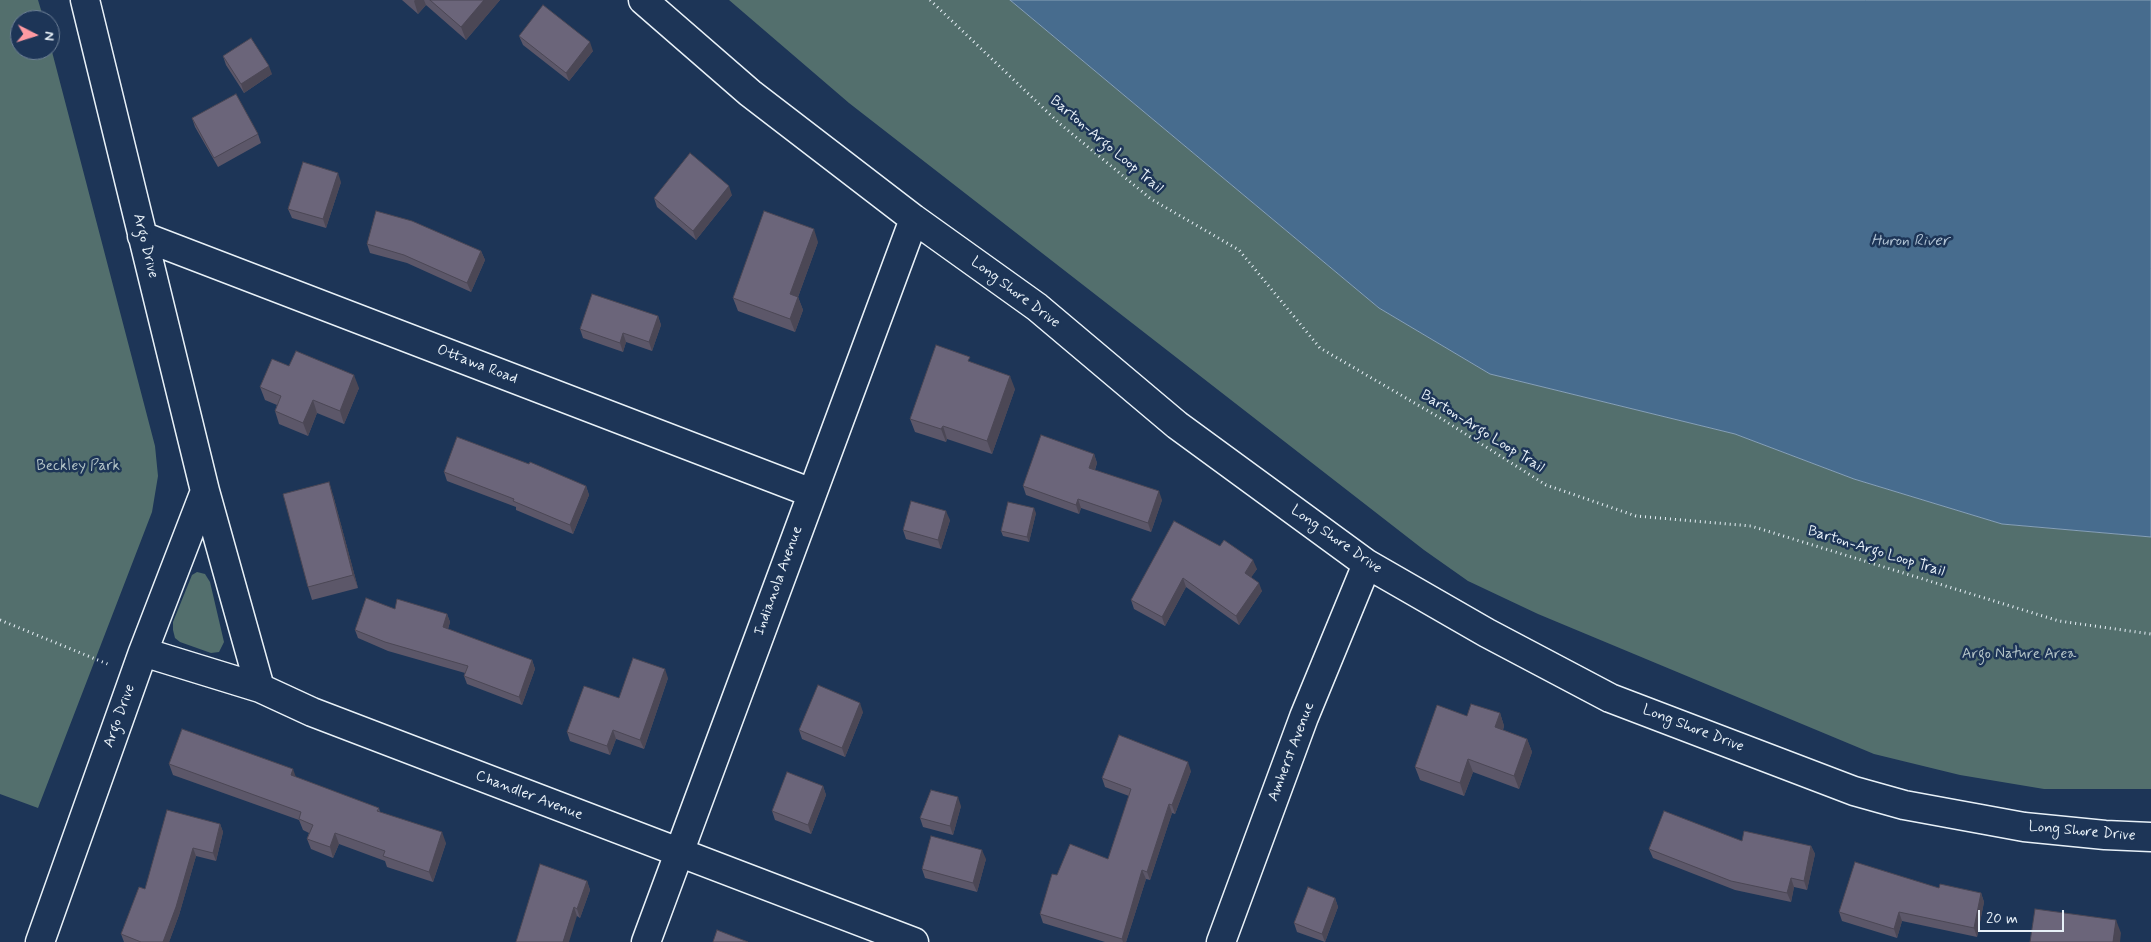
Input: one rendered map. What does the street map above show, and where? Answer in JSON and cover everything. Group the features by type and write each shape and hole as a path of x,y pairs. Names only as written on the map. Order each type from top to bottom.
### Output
{"street":[{"name":"Argo Drive","path":"85,0 205,491 260,688"},
{"name":"Long Shore Drive","path":"643,0 750,92 914,220 1037,307 1177,426 1367,564 1487,633 1610,698 1854,791 1904,805 2024,827 2105,835 2151,837"},
{"name":"Indianola Avenue","path":"646,942 914,220"},
{"name":"Ottawa Road","path":"142,236 812,493"},
{"name":"Argo Drive","path":"40,942 143,652 205,491"},
{"name":"Amherst Avenue","path":"1221,942 1304,717 1367,564"},
{"name":"Chandler Avenue","path":"143,652 260,688 312,712 914,942"}],"path":[{"name":"Barton-Argo Loop Trail","path":"930,0 1059,122 1152,199 1239,250 1320,348 1442,419 1546,485 1636,516 1751,526 2059,621 2151,634"},
{"path":"0,620 112,666"}],"green space":[{"name":"Beckley Park","path":"0,0 38,0 41,10 10,10 10,60 54,60 155,446 158,476 152,512 38,808 0,794"},
{"name":"Argo Nature Area","path":"729,0 1010,0 1379,308 1490,374 1735,434 1854,479 2002,524 2151,537 2151,789 2044,789 1960,775 1874,754 1538,614 1468,581 1424,550 849,103"},
{"path":"197,572 205,574 210,582 224,642 219,652 211,653 180,642 175,638 173,622 192,575"}],"water":[{"name":"Huron River","path":"1010,0 2151,0 2151,537 2002,524 1854,479 1735,434 1490,374 1379,308"}],"building":[{"path":"430,0 484,0 461,27"},
{"path":"543,5 590,42 566,73 519,36"},
{"path":"251,38 269,66 241,84 223,56"},
{"path":"236,94 258,134 214,158 192,118"},
{"path":"690,153 729,186 693,231 654,198"},
{"path":"303,162 338,173 323,219 288,209"},
{"path":"376,211 412,221 481,251 467,283 404,255 367,244"},
{"path":"764,211 814,229 790,294 798,297 790,319 733,298"},
{"path":"592,294 658,316 649,342 623,333 620,343 580,329"},
{"path":"936,345 970,357 968,361 1010,376 987,441 943,426 941,429 910,419"},
{"path":"296,351 354,375 340,411 313,400 303,423 275,411 281,396 260,387 272,359 289,366"},
{"path":"1041,435 1094,454 1089,468 1159,491 1148,523 1078,499 1076,505 1023,486"},
{"path":"457,437 529,464 530,462 586,486 570,525 513,501 514,499 444,472"},
{"path":"329,482 353,575 308,587 283,494"},
{"path":"911,501 946,511 938,540 903,530"},
{"path":"1008,502 1034,508 1027,537 1001,531"},
{"path":"1174,521 1220,546 1224,540 1253,560 1245,573 1259,583 1236,616 1183,578 1162,617 1131,600"},
{"path":"366,598 395,609 397,599 447,614 443,627 532,660 519,697 464,676 468,666 385,642 355,630"},
{"path":"633,658 665,669 640,740 613,730 607,746 567,732 584,686 619,698"},
{"path":"818,685 860,703 842,748 799,730"},
{"path":"1471,704 1500,713 1495,727 1527,739 1514,776 1468,759 1460,783 1415,767 1437,705 1467,716"},
{"path":"182,729 293,769 291,775 379,808 377,811 442,832 429,872 383,856 385,851 335,833 330,847 307,839 313,825 299,819 301,812 169,764"},
{"path":"1119,735 1188,762 1172,805 1169,804 1147,872 1142,870 1122,939 1040,914 1052,874 1057,875 1070,844 1108,859 1131,789 1102,778"},
{"path":"787,772 823,786 808,825 772,811"},
{"path":"931,790 958,797 950,826 920,818"},
{"path":"167,810 220,824 213,853 193,848 176,907 163,942 141,942 121,934 139,887 145,889"},
{"path":"1664,811 1742,841 1744,831 1811,846 1804,881 1791,878 1787,893 1731,881 1649,849"},
{"path":"931,836 982,850 973,883 922,869"},
{"path":"1855,862 1939,888 1940,884 1981,893 1974,928 1899,912 1894,929 1839,912"},
{"path":"540,864 587,881 577,909 574,907 563,942 516,942"},
{"path":"1308,887 1335,898 1322,934 1294,923"},
{"path":"2035,909 2116,920 2113,942 2030,942"},
{"path":"717,930 748,942 713,942"}]}
